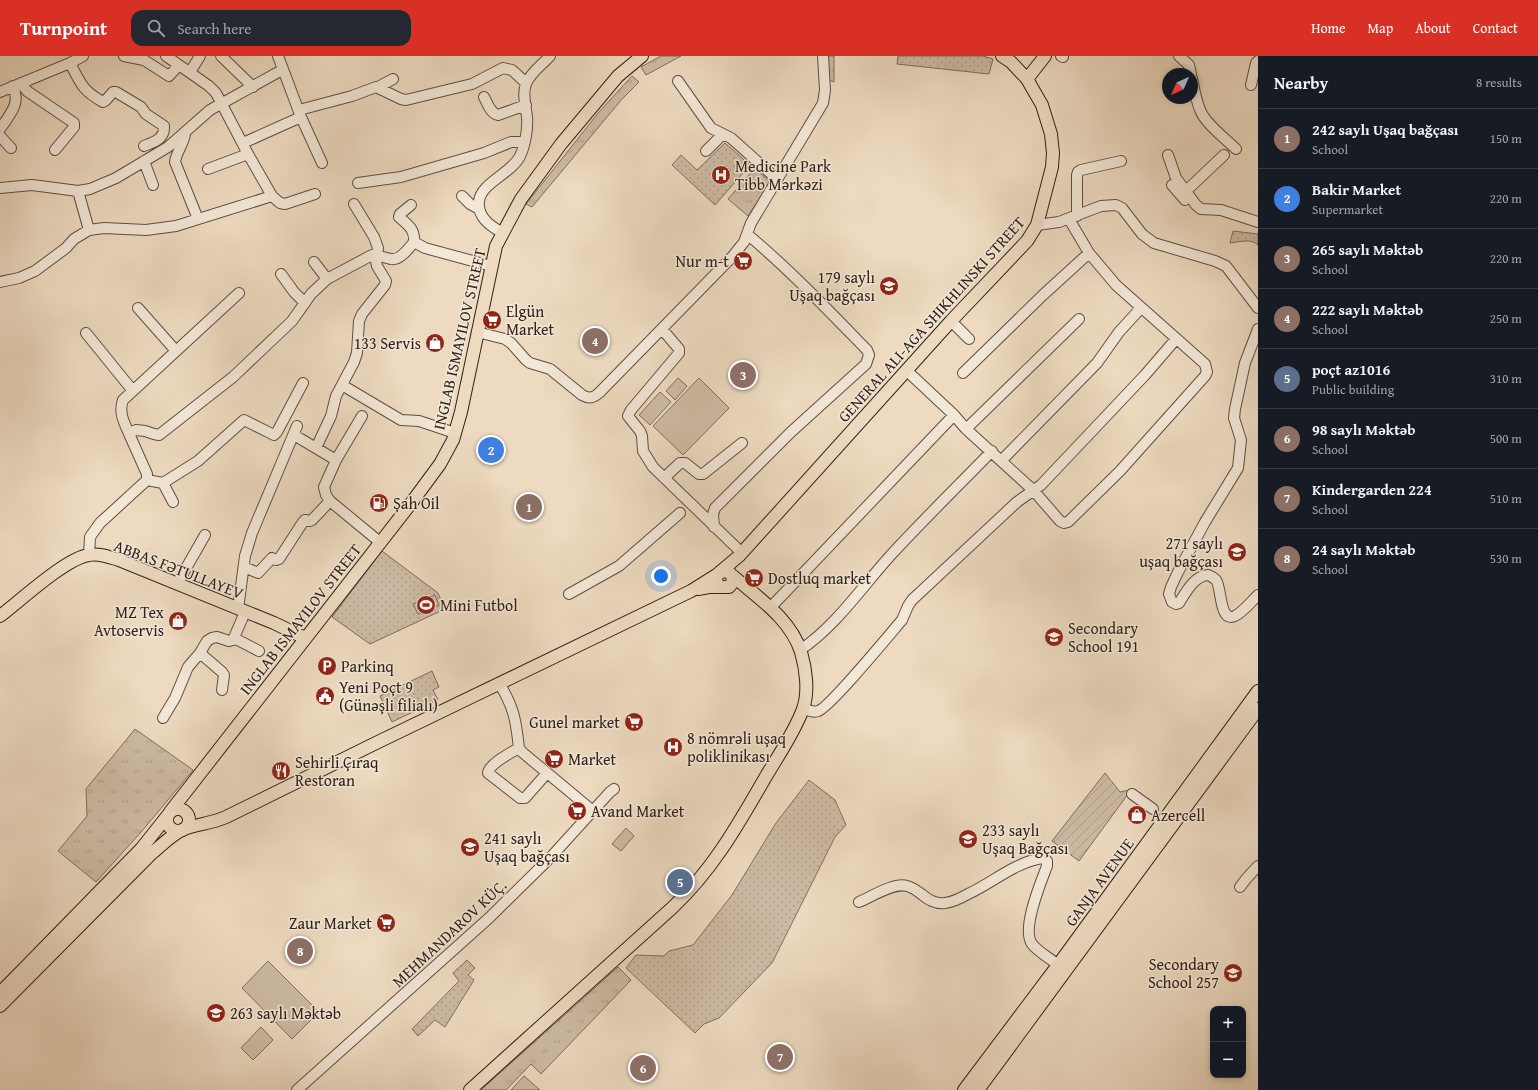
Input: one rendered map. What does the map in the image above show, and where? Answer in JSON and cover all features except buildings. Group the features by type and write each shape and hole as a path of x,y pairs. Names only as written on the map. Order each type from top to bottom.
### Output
{"main road":[{"name":"INGLAB ISMAYILOV STREET","path":"0,993 141,849 290,660 305,638 381,543 436,470 449,448 461,412 496,246 521,199 561,144 618,76 642,56"},
{"name":"GENERAL ALI-AGA SHIKHLINSKI STREET","path":"740,554 906,370 1027,241 1037,225 1052,167 1053,146 1051,134 1044,111 1027,79 1016,66 1002,56"},
{"path":"1027,79 1045,56"},
{"path":"211,823 196,820 183,811 176,809 169,814 167,822 170,828 176,831 211,823 226,817 691,591 719,573 740,554"},
{"path":"470,1090 672,908 704,874 734,831 782,749 803,708 806,693 806,678 800,650 788,628 770,607 732,576 725,571 719,573 716,579 718,585 723,587 731,585 732,576 740,554"},
{"name":"ABBAS FƏTULLAYEV","path":"0,616 63,567 81,557 100,555 119,560 242,610 305,638"},
{"path":"691,591 709,587 723,587 751,592"},
{"name":"GANJA AVENUE","path":"964,1090 1058,965 1258,691"},
{"name":"GANJA AVENUE","path":"978,1090 1258,709"},
{"path":"0,1006 151,854 186,827 189,820 186,813 185,802 192,783"}],"street":[{"path":"0,92 70,64 83,56"},
{"path":"124,56 144,60 169,76 179,65"},
{"path":"166,56 213,89 272,196 280,203 284,204 315,194"},
{"path":"190,72 200,56"},
{"path":"221,56 253,86"},
{"path":"278,56 282,70 300,114 322,163"},
{"path":"503,233 491,226 484,219 479,209 480,196 517,162 524,142 527,119 526,83 550,56"},
{"path":"477,332 511,342 530,363 550,369 582,396 587,398 593,397 599,393 732,257 744,242 751,223 823,103 825,90 823,56"},
{"path":"1179,56 1189,65 1190,68"},
{"path":"1251,85 1256,63 1258,61"},
{"path":"70,64 83,88 90,94 103,102 112,92 116,92 141,107 146,114 164,126 164,131 160,139 144,146"},
{"path":"378,87 406,100 472,84 499,70 508,68 526,83"},
{"path":"0,188 32,185 78,191 90,189 116,178 168,147 210,110 282,70"},
{"path":"243,143 300,114 378,87 393,80"},
{"path":"678,81 711,128 731,138 777,179"},
{"path":"0,129 16,104 17,84"},
{"path":"17,84 74,123 74,127 55,150"},
{"path":"484,97 490,110 494,114 498,115 526,105"},
{"path":"1198,104 1201,113 1206,119 1236,149"},
{"path":"185,132 185,137 176,154 175,162 198,218"},
{"path":"706,151 723,134"},
{"path":"0,136 11,148"},
{"path":"358,183 401,177 484,153 510,142 524,142"},
{"path":"208,169 248,154"},
{"path":"1168,155 1176,178 1196,205 1201,209 1221,210 1258,222"},
{"path":"1186,192 1224,155"},
{"path":"144,161 153,185"},
{"path":"906,370 954,415 966,429 1002,460 1033,490 1060,521 1064,523 1068,522 1120,470 1207,372 1205,364 1140,308 1116,285 1089,253 1073,218 1078,172 1121,161"},
{"path":"1172,185 1189,205 1196,205"},
{"path":"78,191 89,230"},
{"path":"0,282 19,278 35,271 66,248 74,239 89,230 104,228 146,230 176,226 272,196"},
{"path":"462,196 470,204 479,209"},
{"path":"316,448 331,416 336,396 354,362 357,353 359,321 362,314 385,285 386,281 377,266 376,261 378,248 374,236 354,204"},
{"path":"130,436 132,432 136,430 159,435 233,377 292,320 311,294 327,279 366,257 378,255 393,260 399,258 414,242 415,235 412,228 399,217 400,214 411,205"},
{"path":"1037,225 1051,224 1073,218 1101,206 1116,205 1122,208 1142,234 1154,243 1215,261 1226,266 1258,308"},
{"path":"714,527 713,514 715,508 791,432 866,364 869,356 867,350 808,289 748,234"},
{"path":"414,242 425,248 491,266"},
{"path":"963,373 1043,294 1089,253"},
{"path":"314,262 327,279"},
{"path":"281,274 294,292 305,303"},
{"path":"148,480 147,474 121,414 121,405 123,400 239,293"},
{"path":"138,308 176,351"},
{"path":"1002,460 1097,363 1119,332 1140,308"},
{"path":"966,429 1079,319"},
{"path":"951,321 969,339"},
{"path":"662,329 679,349 679,353 630,410 628,416 640,431 642,436 642,451 653,467 740,554"},
{"path":"1258,329 1245,363 1235,409 1234,418 1241,440 1238,468 1178,572 1171,587 1170,594 1172,602 1176,604 1199,577 1208,575 1216,581 1221,595 1223,611 1228,616 1232,617 1240,612 1258,595"},
{"path":"86,333 133,391"},
{"path":"803,708 816,712 821,710 902,620 912,600 1017,502 1040,485 1145,375 1176,339"},
{"path":"148,480 163,483 198,461 244,420 274,435 303,383"},
{"path":"342,385 400,420 419,421 455,433"},
{"path":"770,607 954,415"},
{"path":"362,416 336,460 324,487 326,495 330,501 381,543"},
{"path":"242,610 245,556 252,533 295,430 316,448 336,460"},
{"path":"664,478 680,463 685,463 699,474 703,474 742,443"},
{"path":"800,650 809,645 851,603 890,557 992,451"},
{"path":"89,555 90,538 100,523 148,480"},
{"path":"163,483 173,502"},
{"path":"244,567 258,573 272,558 276,560 279,559 302,522 305,520 312,520 330,501"},
{"path":"569,594 619,566 680,513"},
{"path":"177,584 205,535"},
{"name":"ABBAS FƏTULLAYEV","path":"234,638 242,610"},
{"path":"164,718 175,698 188,667 200,653 203,646 212,638 217,637 229,641 234,638 259,651"},
{"path":"200,653 224,675 222,690"},
{"path":"499,683 507,695 515,715 519,748 593,812"},
{"path":"519,748 488,769 488,773 520,798 526,798 547,773"},
{"name":"MEHMANDAROV KÜÇ.","path":"297,1090 488,918 550,858 614,789"},
{"path":"1132,794 1153,810"},
{"path":"859,902 886,889 906,885 930,901 944,903 951,902 979,889 1005,873 1024,864 1042,858 1047,861 1047,866 1034,905 1029,926 1029,936 1032,944 1058,965"},
{"path":"1240,887 1258,866"}],"green space":[{"path":"661,56 681,56 646,75 641,67"},
{"path":"827,56 834,56 834,82 829,80"},
{"path":"898,56 983,56 993,59 989,74 897,64"},
{"path":"632,76 639,82 622,99 532,207 526,204 599,112"},
{"path":"725,143 750,165 715,205 672,165 681,155 697,170"},
{"path":"755,168 770,182 748,216 728,199"},
{"path":"1233,231 1258,234 1258,245 1248,241 1230,243"},
{"path":"678,378 687,386 675,400 666,391"},
{"path":"699,378 729,408 683,455 653,426"},
{"path":"660,392 671,402 650,425 639,415"},
{"path":"382,551 438,593 445,609 370,644 332,617"},
{"name":"Mini Futbol","path":"435,595 439,605 418,614 413,604"},
{"path":"432,671 439,687 433,690 438,700 392,722 380,696"},
{"path":"135,729 193,770 142,831 96,882 58,851 87,816 86,789"},
{"path":"1105,773 1120,792 1129,790 1128,794 1079,861 1052,841"},
{"path":"809,780 835,800 846,825 835,837 772,963 719,1018 704,1024 695,1033 626,968 636,955 664,956 669,951 693,945 732,895 776,823"},
{"path":"626,828 634,836 621,851 612,844"},
{"path":"467,960 475,968 468,975 474,980 445,1027 435,1020 418,1036 412,1029 459,981 453,973"},
{"path":"268,961 319,1012 292,1039 242,988"},
{"path":"618,967 631,980 541,1074 531,1064 506,1090 481,1090"},
{"path":"261,1027 273,1040 253,1060 241,1048"},
{"path":"524,1076 540,1090 511,1090"}],"place":[{"name":"Medicine Park Tibb Mərkəzi","path":"721,175"},
{"name":"Nur m-t","path":"743,261"},
{"name":"179 saylı Uşaq bağçası","path":"889,286"},
{"name":"Elgün Market","path":"492,320"},
{"name":"222 saylı Məktəb","path":"595,341"},
{"name":"133 Servis","path":"435,343"},
{"name":"265 saylı Məktəb","path":"743,375"},
{"name":"Bakir Market","path":"491,450"},
{"name":"Şah Oil","path":"379,503"},
{"name":"242 saylı Uşaq bağçası","path":"529,507"},
{"name":"271 saylı uşaq bağçası","path":"1237,552"},
{"name":"Dostluq market","path":"754,578"},
{"name":"Mini Futbol","path":"426,605"},
{"name":"MZ Tex Avtoservis","path":"178,621"},
{"name":"Secondary School 191","path":"1054,637"},
{"name":"Parkinq","path":"327,666"},
{"name":"Yeni Poçt 9 (Günəşli filialı)","path":"325,696"},
{"name":"Gunel market","path":"634,722"},
{"name":"8 nömrəli uşaq poliklinikası","path":"673,747"},
{"name":"Market","path":"554,759"},
{"name":"Sehirli Çıraq Restoran","path":"281,771"},
{"name":"Avand Market","path":"577,811"},
{"name":"Azercell","path":"1137,815"},
{"name":"233 saylı Uşaq Bağçası","path":"968,839"},
{"name":"241 saylı Uşaq bağçası","path":"470,847"},
{"name":"poçt az1016","path":"680,882"},
{"name":"Zaur Market","path":"386,923"},
{"name":"24 saylı Məktəb","path":"300,951"},
{"name":"Secondary School 257","path":"1233,973"},
{"name":"263 saylı Məktəb","path":"216,1013"},
{"name":"Kindergarden 224","path":"780,1057"},
{"name":"98 saylı Məktəb","path":"643,1068"}]}
